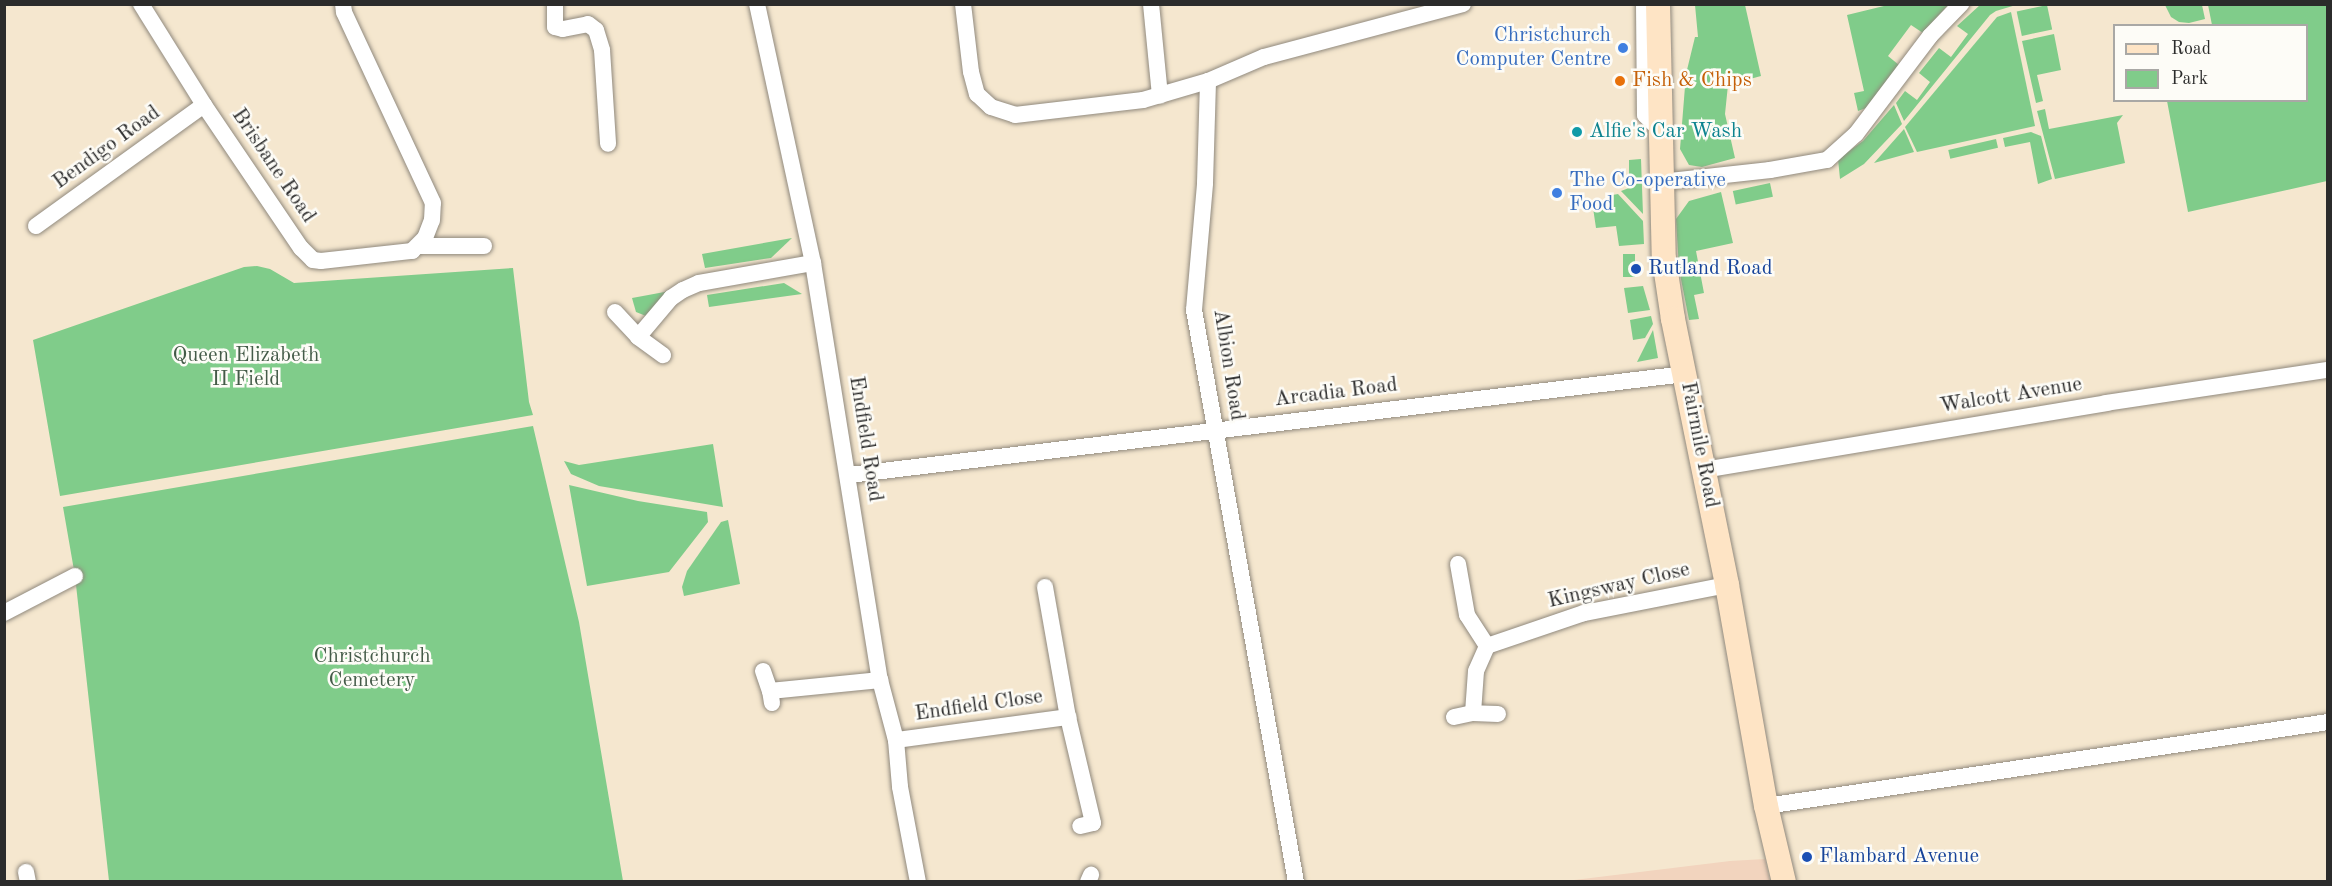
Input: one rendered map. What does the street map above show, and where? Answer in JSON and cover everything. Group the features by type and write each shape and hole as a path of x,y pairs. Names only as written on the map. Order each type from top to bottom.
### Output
{"main road":[{"name":"Fairmile Road","path":"1658,4 1664,259 1727,585 1766,806 1784,882"}],"street":[{"name":"Brisbane Road","path":"141,4 204,105 301,248 313,260 398,254 418,246 484,246"},
{"path":"343,4 349,22 433,203 432,220 425,238 418,246"},
{"path":"555,4 555,27 563,29 588,24 596,30 602,50 608,144"},
{"name":"Endfield Road","path":"757,4 813,263 849,475 880,680 896,740 900,787 918,882"},
{"path":"963,4 971,72 977,94 991,107 1015,115 1160,96 1208,81 1264,57 1463,4"},
{"path":"1150,4 1160,96"},
{"path":"1644,4 1645,115 1660,130"},
{"path":"1661,182 1770,170 1827,160 1856,134 1930,36 1961,4"},
{"name":"Albion Road","path":"1208,81 1205,183 1194,310 1296,882"},
{"name":"Bendigo Road","path":"36,226 204,105"},
{"path":"638,337 671,298 699,283 813,263"},
{"path":"615,312 638,337 663,355"},
{"name":"Walcott Avenue","path":"1703,470 2106,403 2328,370"},
{"name":"Arcadia Road","path":"849,475 1685,374"},
{"path":"1458,564 1467,615 1487,646 1476,671 1473,712"},
{"path":"4,613 75,576"},
{"name":"Kingsway Close","path":"1487,646 1584,613 1727,585"},
{"name":"Endfield Close","path":"1045,587 1068,717 1093,823 1080,826"},
{"path":"763,671 771,697 880,680"},
{"path":"1454,717 1473,712 1498,714"},
{"name":"Endfield Close","path":"896,740 1068,717"},
{"path":"1766,806 2328,722"}],"shaded area":[{"path":"1765,859 1770,881 1566,881 1730,861"}],"green space":[{"path":"1695,5 1745,5 1761,76 1728,85 1725,114 1735,158 1702,167 1689,165 1680,149 1686,74 1695,37 1698,37"},
{"path":"1888,5 1948,5 1923,33 1911,25 1888,56 1899,65 1866,108 1858,111 1854,93 1864,91 1847,15"},
{"path":"1980,5 2016,5 1990,15 1904,121 1896,103 1905,91 1917,100 1930,82 1919,73 1939,48 1951,57 1968,34 1957,26"},
{"path":"2047,5 2052,29 2022,36 2017,11"},
{"path":"2165,5 2202,5 2205,19 2189,23 2179,22 2171,17"},
{"path":"2208,5 2327,5 2327,181 2188,212 2167,102 2308,102 2308,24 2212,24"},
{"path":"2011,12 2035,126 1917,152 1905,127 1997,17"},
{"path":"2054,34 2061,70 2037,75 2043,101 2036,103 2022,41"},
{"path":"1894,105 1902,124 1864,164 1840,179 1838,159 1863,141"},
{"path":"2045,109 2049,129 2123,115 2117,123 2125,163 2055,179 2037,111"},
{"path":"1904,129 1914,152 1874,163"},
{"path":"2031,132 2041,136 2052,179 2038,184 2030,142 2005,147 2003,138"},
{"path":"1996,139 1998,148 1950,159 1948,150"},
{"path":"1641,159 1643,214 1621,191 1629,188 1629,160"},
{"path":"1770,183 1773,197 1736,205 1733,191"},
{"path":"1721,192 1733,243 1696,251 1704,293 1694,295 1699,319 1689,320 1679,269 1676,219 1689,201"},
{"path":"1618,194 1643,221 1644,244 1619,246 1616,226 1596,228 1593,208 1597,207 1596,204 1608,201 1607,196"},
{"path":"792,238 771,258 705,268 702,254"},
{"path":"1623,254 1635,254 1635,277 1623,277"},
{"name":"Queen Elizabeth II Field","path":"257,266 270,269 294,283 513,268 529,402 533,415 60,496 33,340 244,267"},
{"path":"784,283 802,294 709,307 707,295"},
{"path":"1643,286 1650,310 1628,313 1624,288"},
{"path":"670,291 646,316 636,312 632,298"},
{"path":"1651,316 1653,324 1645,338 1633,340 1630,320"},
{"path":"1653,330 1658,358 1637,362"},
{"name":"Christchurch Cemetery","path":"533,426 579,622 623,881 109,881 75,576 63,507"},
{"path":"713,444 723,507 599,486 571,474 564,461 579,465"},
{"path":"569,485 638,501 707,512 708,522 669,572 587,586"},
{"path":"728,520 740,584 684,596 682,587 687,571 721,522"}],"place":[{"name":"Christchurch Computer Centre","path":"1623,48"},
{"name":"Fish & Chips","path":"1620,81"},
{"name":"Alfie's Car Wash","path":"1577,132"},
{"name":"The Co-operative Food","path":"1557,193"},
{"name":"Rutland Road","path":"1636,269"},
{"name":"Flambard Avenue","path":"1807,857"}]}
